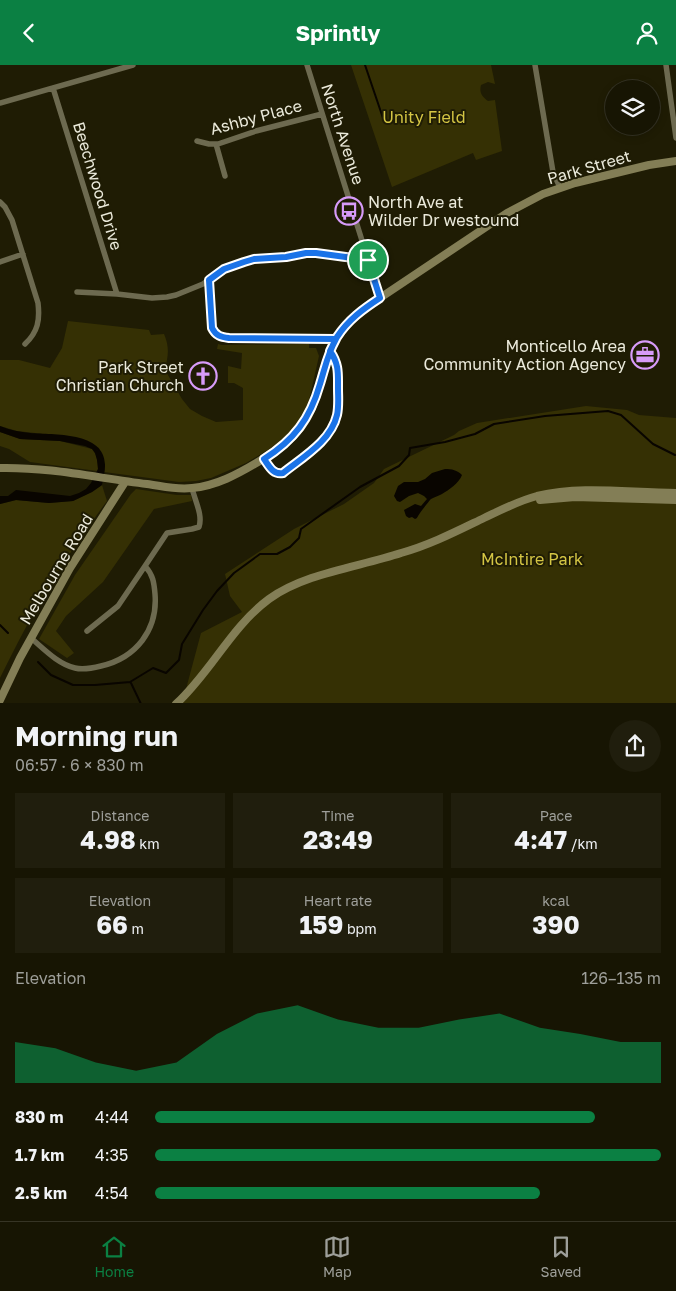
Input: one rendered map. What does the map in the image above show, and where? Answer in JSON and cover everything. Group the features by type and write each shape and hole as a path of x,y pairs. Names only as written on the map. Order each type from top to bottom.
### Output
{"street":[{"path":"0,103 131,65"},
{"name":"North Avenue","path":"306,65 380,298"},
{"path":"535,65 553,172 560,187"},
{"path":"666,65 676,139"},
{"name":"Beechwood Drive","path":"53,87 117,293"},
{"name":"Ashby Place","path":"197,141 216,144 322,113"},
{"path":"216,144 225,176"},
{"name":"Park Street","path":"0,468 32,468 76,473 177,489 217,483 235,475 283,446 302,426 309,413 330,351 336,339 352,318 380,298 523,204 560,187 639,167 676,161"},
{"path":"0,202 12,219 38,303 38,327 34,335 25,344"},
{"path":"77,292 117,293 152,298 167,297 203,284 224,269 254,259 316,253 368,260"},
{"path":"0,262 24,254"},
{"path":"209,280 212,328 219,336 229,338 336,339"},
{"path":"264,459 274,472 283,473 324,439 333,427 338,408 338,370 330,351"},
{"name":"Melbourne Road","path":"0,700 20,658 70,568 125,482"},
{"path":"87,631 118,606 167,533 199,527 200,516 192,488"},
{"path":"176,703 194,686 246,620 258,608 282,591 308,580 404,552 537,496 587,489 676,493"},
{"path":"511,506 575,497 676,500"},
{"path":"31,638 56,659 75,668 92,668 114,663 130,653 140,644 149,630 156,607 154,581 151,573 145,566"}],"green space":[{"name":"Unity Field","path":"351,65 491,65 495,84 488,82 481,85 480,90 488,101 495,100 502,151 476,160 473,153 392,187"},
{"path":"68,321 149,330 151,335 164,334 168,352 165,370 182,399 190,409 216,422 243,420 243,388 234,383 228,383 228,366 241,369 242,353 217,349 218,344 309,344 309,348 316,348 319,356 307,409 292,430 268,450 246,463 211,478 179,482 104,472 105,465 99,448 71,437 17,431 0,426 0,360 19,360 50,368 62,348"},
{"name":"McIntire Park","path":"586,406 627,410 639,415 676,418 676,703 182,703 201,633 242,612 230,596 225,574 294,529 344,504 374,483 384,469 477,423"},
{"path":"0,432 20,439 60,441 92,449 97,458 98,469 97,471 30,462 9,449 0,446"},
{"path":"102,485 107,501 51,583 0,678 0,504 16,500 49,503 73,501"},
{"path":"136,489 177,495 191,495 192,501 154,509 103,582 66,616 56,631 74,653 67,658 39,639 75,575"}],"shaded area":[{"path":"0,426 22,432 76,437 97,446 103,455 105,466 102,485 73,501 49,503 16,500 0,504 0,496 8,496 16,490 70,496 79,493 91,483 98,469 95,453 92,449 60,441 20,439 0,432"},
{"path":"445,469 454,470 462,475 459,481 441,495 431,499 417,518 406,516 404,510 415,504 421,506 427,499 418,493 400,502 397,501 394,496 398,486 404,482 418,482 432,473"}],"waterway":[{"path":"365,65 384,121"},
{"path":"38,662 51,675 73,685 130,682 153,668 166,673 179,660 182,644 203,610 234,573 260,554 277,554 290,547 299,538 301,529 360,487 399,466 409,455 410,448 445,442 475,434 494,424 545,416 608,411 621,415 653,444 675,455"},
{"path":"0,625 8,633"},
{"path":"131,683 141,703"}],"place":[{"name":"North Ave at Wilder Dr westound","path":"349,211"},
{"name":"Monticello Area Community Action Agency","path":"645,355"},
{"name":"Park Street Christian Church","path":"203,376"}],"route":[{"path":"368,260 316,253 254,259 224,269 209,280 212,328 219,336 229,338 310,337 336,339 330,351 338,370 338,408 335,423 324,439 283,473 274,472 264,459 283,446 302,426 314,402 327,358 330,351 336,339 352,318 380,298 368,260"}]}
